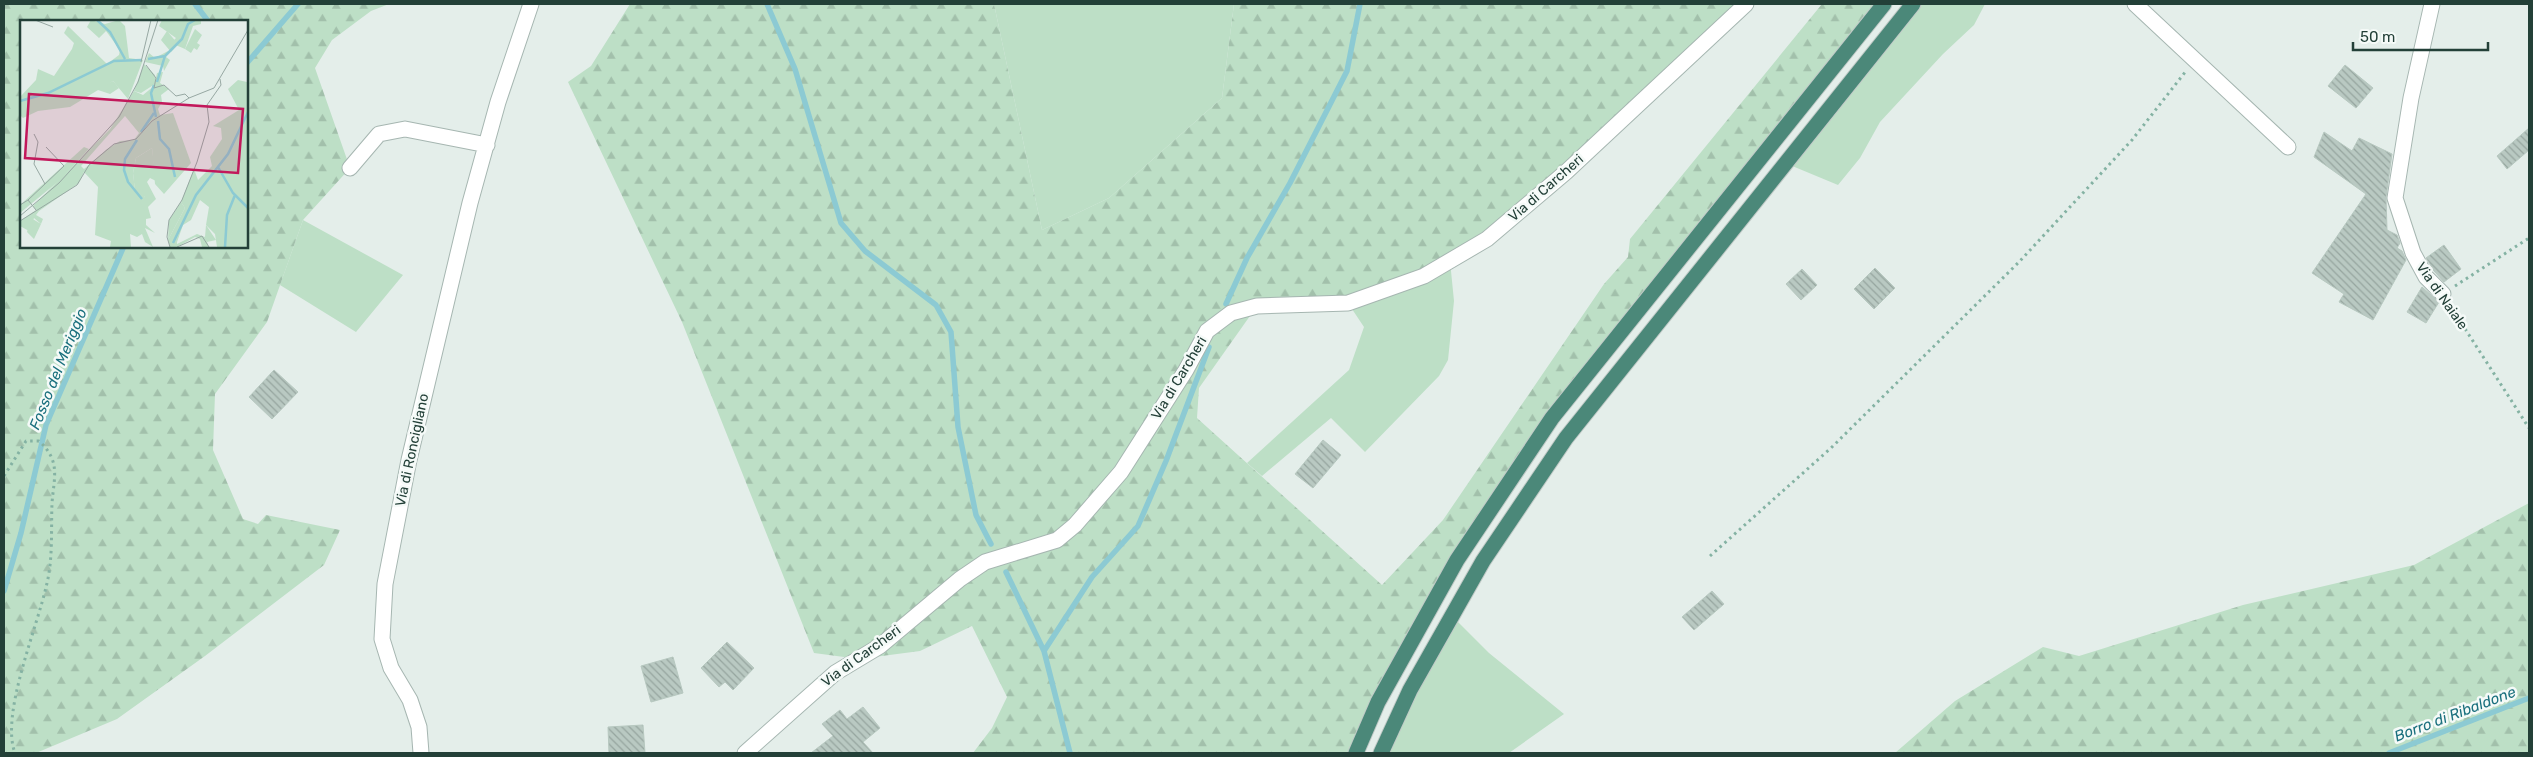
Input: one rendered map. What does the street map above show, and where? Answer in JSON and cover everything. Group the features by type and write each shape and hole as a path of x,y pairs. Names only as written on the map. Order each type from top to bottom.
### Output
{"highway":[{"path":"1356,753 1378,702 1457,560 1552,418 1884,4"},
{"path":"1381,753 1410,690 1483,561 1566,438 1913,4"}],"street":[{"name":"Via di Roncigliano","path":"421,753 420,727 410,700 391,668 382,639 385,584 409,460 470,203 498,102 531,4"},
{"name":"Via di Carcheri","path":"745,753 835,673 880,646 960,579 985,562 1057,540 1075,525 1121,472 1186,370 1206,331 1231,313 1257,306 1348,304 1424,276 1487,239 1566,172 1746,4"},
{"path":"2135,4 2288,147"},
{"name":"Via di Naiale","path":"2432,4 2411,98 2395,198 2413,253 2426,277 2443,294"},
{"path":"350,168 379,134 405,129 487,145"}],"path":[{"path":"1710,556 1831,448 2019,262 2132,140 2194,61"},
{"path":"2443,294 2529,238"},
{"name":"Via di Naiale","path":"2443,294 2529,428"},
{"path":"4,476 26,441 39,441 47,448 56,468 48,580 40,612 12,689 7,722 12,748 16,753"}],"green space":[{"path":"4,4 389,4 371,11 332,40 315,68 350,168 303,220 267,322 215,394 213,450 243,519 258,524 266,515 340,530 324,565 205,656 117,719 36,753 4,753"},
{"path":"630,4 994,4 1042,230 1109,198 1222,98 1234,4 1746,4 1487,239 1348,303 1257,306 1199,388 1197,418 1382,585 1443,520 1604,284 1628,257 1630,239 1822,4 1884,4 1499,495 1356,753 973,753 992,728 1007,697 972,626 920,651 859,659 814,653 682,322 568,82 591,66"},
{"path":"994,4 1234,4 1222,98 1109,198 1042,230"},
{"path":"1913,4 1985,4 1974,25 1943,54 1880,122 1860,158 1838,185 1785,163"},
{"path":"303,220 403,275 356,332 280,285"},
{"path":"1450,261 1454,301 1448,360 1439,376 1365,452 1331,418 1262,476 1247,463 1349,370 1364,327 1348,303"},
{"path":"2529,503 2529,753 1895,753 1955,701 2043,647 2079,656 2243,605 2414,565"},
{"path":"1451,615 1489,653 1564,714 1509,753 1381,753"}],"building":[{"path":"2345,65 2373,88 2356,108 2328,86"},
{"path":"2529,128 2529,150 2507,169 2497,156"},
{"path":"2324,132 2352,151 2359,138 2392,154 2386,197 2387,230 2397,235 2400,243 2397,248 2402,251 2406,260 2373,320 2339,302 2344,294 2312,273 2366,194 2314,157"},
{"path":"2444,245 2461,269 2444,282 2426,258"},
{"path":"1875,268 1895,288 1874,309 1854,289"},
{"path":"1802,269 1817,285 1801,300 1786,284"},
{"path":"2422,287 2439,302 2426,323 2407,312"},
{"path":"274,370 298,392 272,419 249,397"},
{"path":"1323,440 1341,455 1313,488 1295,474"},
{"path":"1712,591 1724,604 1694,630 1682,617"},
{"path":"727,642 754,668 733,690 725,682 719,687 701,668"},
{"path":"673,657 683,693 651,702 641,666"},
{"path":"863,707 880,728 863,742 873,753 811,753 833,736 822,724 840,710 847,719"},
{"path":"643,725 645,753 609,753 608,727"}],"waterway":[{"path":"195,4 207,20"},
{"name":"Fosso del Meriggio","path":"248,62 298,4"},
{"path":"767,4 795,69 841,223 865,251 936,305 951,332 958,427 976,515 991,544"},
{"path":"1226,304 1247,258 1290,183 1347,71 1360,4"},
{"name":"Fosso del Meriggio","path":"4,591 21,533 46,425 123,248"},
{"path":"1044,651 1092,577 1138,526 1166,461 1209,347"},
{"path":"1006,572 1044,651 1070,753"},
{"name":"Borro di Ribaldone","path":"2389,753 2529,698"}]}
